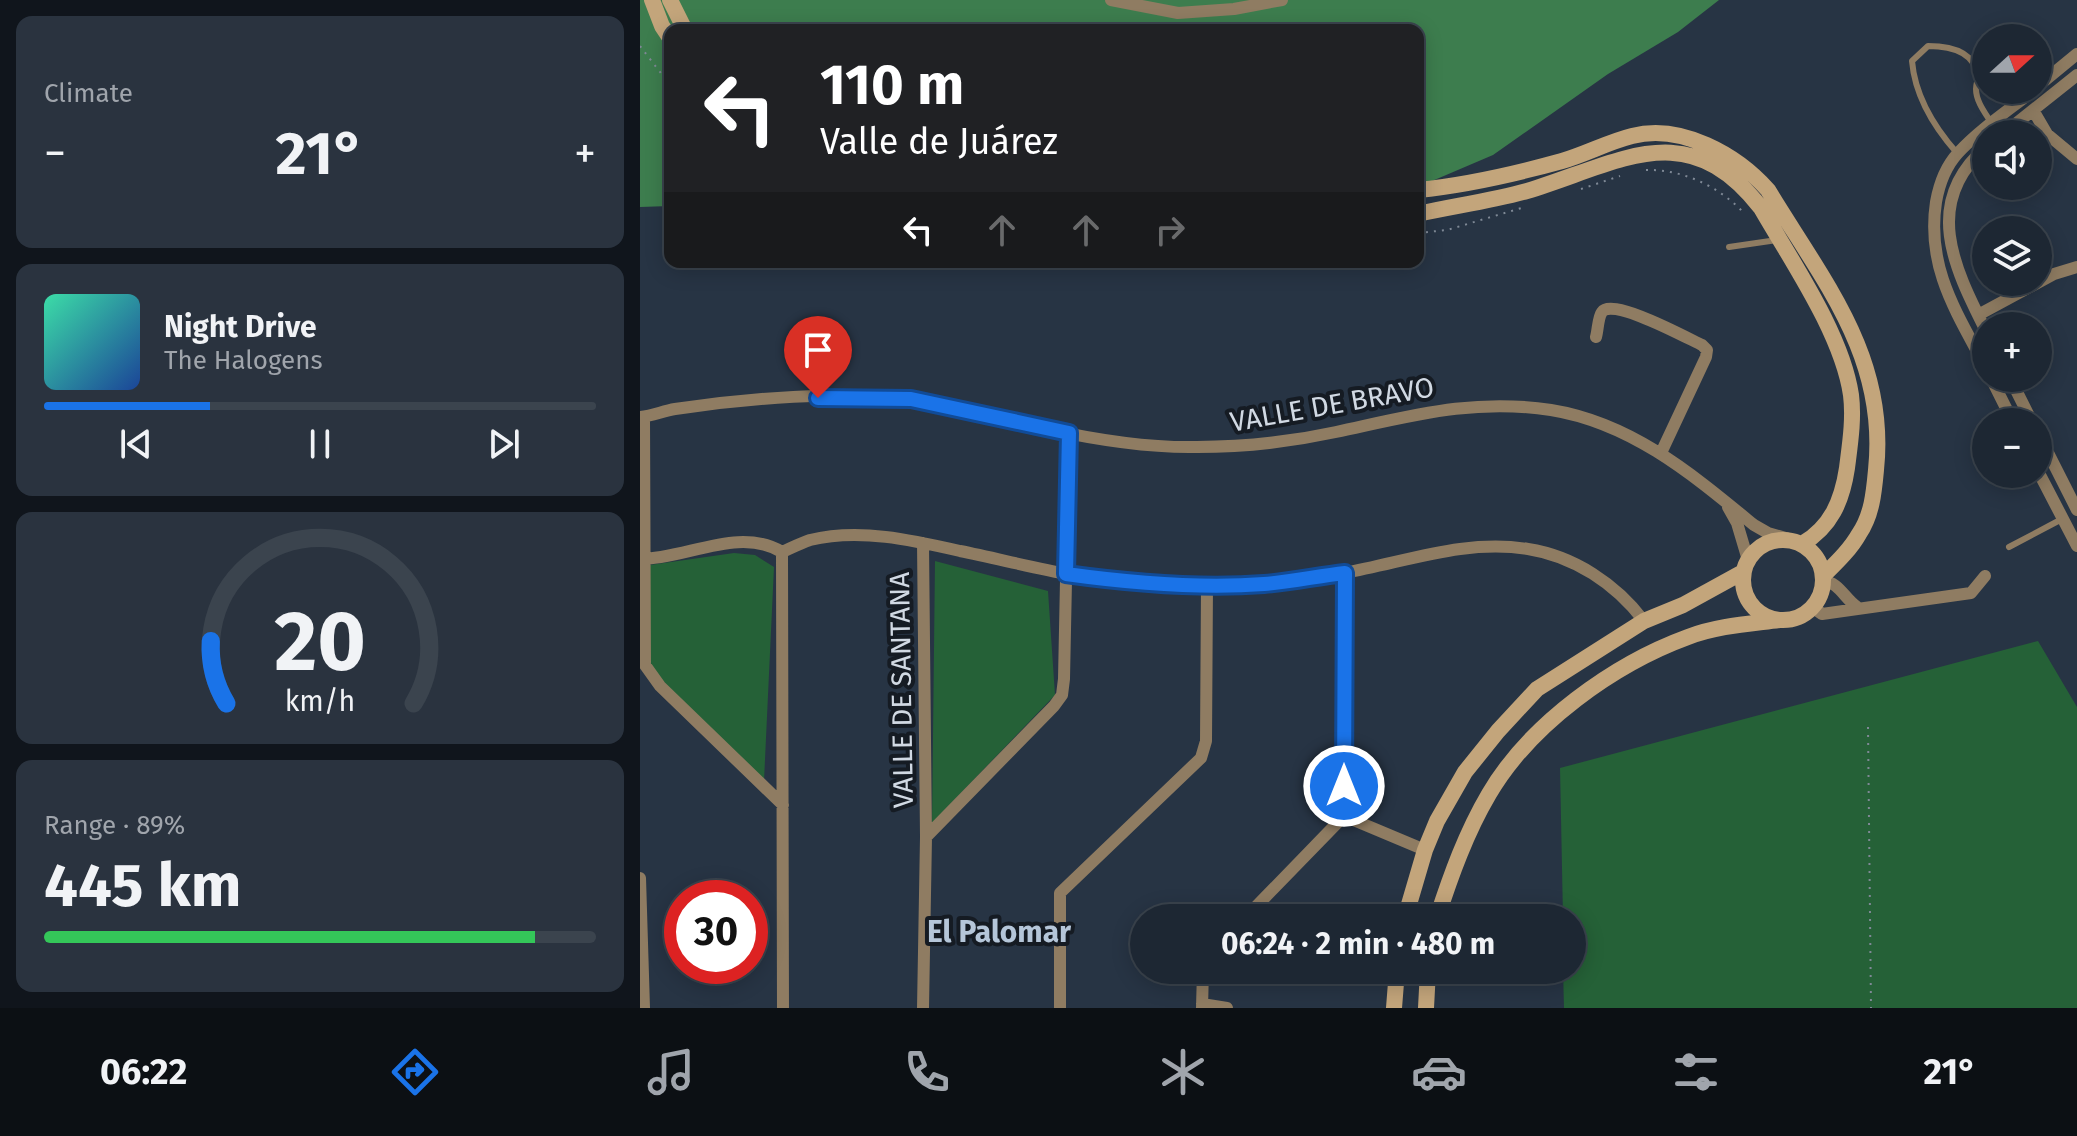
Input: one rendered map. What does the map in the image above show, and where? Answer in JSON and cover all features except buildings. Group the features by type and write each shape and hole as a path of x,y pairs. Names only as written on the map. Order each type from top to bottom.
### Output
{"street":[{"path":"652,0 664,29"},
{"path":"670,0 682,24"},
{"path":"1111,0 1178,13 1234,9 1282,0"},
{"path":"2052,75 2077,54"},
{"path":"2020,120 2077,75"},
{"path":"1997,120 2016,104"},
{"path":"2033,110 2047,134 2077,159"},
{"path":"1972,141 1957,153 1947,169 1938,195 1933,238 1944,286 1972,341"},
{"path":"1424,213 1486,201 1641,153 1671,151 1710,161 1748,190 1787,236 1862,351 1870,375 1879,435 1874,494 1867,520 1845,553 1823,578"},
{"path":"1972,164 1962,176 1952,199 1948,229 1952,255 1977,312"},
{"path":"1424,189 1572,175"},
{"path":"1409,904 1437,821 1465,772 1537,689 1644,621 1683,605 1745,566 1758,547 1773,540 1796,542 1818,535 1837,508 1850,449 1851,397 1847,373 1787,236"},
{"path":"1984,312 2054,274 2077,267"},
{"path":"1596,337 1601,313 1606,308 1614,307 1637,314 1707,350 1661,453"},
{"path":"1998,392 2006,408 2021,400"},
{"path":"2017,392 2025,408"},
{"name":"VALLE DE BRAVO","path":"642,417 674,409 752,401 898,398 1143,445 1236,447 1336,432 1437,410 1505,406 1576,416 1619,431 1661,453 1703,482 1754,525 1796,542"},
{"path":"642,417 645,665 660,686 783,805"},
{"name":"VALLE DE SANTANA","path":"926,837 1062,695 1069,433"},
{"path":"2052,461 2077,510"},
{"path":"2046,488 2077,546"},
{"name":"VALLE DE BRAVO","path":"1725,501 1737,523 1745,566"},
{"path":"643,559 734,543 764,543 782,552 810,540 851,535 923,543 1066,574 1136,583 1207,585 1265,584 1345,573 1478,545 1533,549 1577,564 1618,592 1644,621"},
{"path":"1441,904 1452,870 1490,791 1520,753 1559,714 1599,682 1649,654 1689,637 1726,627 1793,619 1812,607 1819,598 1823,578 1820,563 1813,552 1796,542"},
{"name":"VALLE DE SANTANA","path":"923,543 926,837 923,1008"},
{"path":"782,552 783,1008"},
{"path":"1745,566 1743,586 1747,598 1755,609 1779,620"},
{"path":"1259,904 1344,816 1345,573"},
{"path":"1812,607 1822,614 1971,593 1985,576"},
{"path":"1823,578 1837,586 1846,600 1857,607"},
{"path":"1060,1008 1060,893 1201,758 1206,741 1207,585"},
{"path":"1344,816 1425,850"},
{"path":"640,878 644,1008"},
{"path":"1203,984 1202,1006 1227,1008"},
{"path":"1394,1008 1396,984"},
{"path":"1426,1008 1427,984"}],"lane":[{"path":"1957,153 1942,136 1914,84 1912,61 1928,46 1962,51 1973,61 1980,104 1990,120"},
{"path":"1729,247 1787,236"},
{"path":"2009,547 2062,519"}],"path":[{"path":"640,46 664,77"},
{"path":"1636,171 1669,169 1731,200 1752,220"},
{"path":"1572,175 1622,175"},
{"path":"1424,232 1447,230 1536,204"},
{"path":"1868,727 1871,1008"}],"green space":[{"path":"640,0 1719,0 1678,32 1608,74 1493,155 1424,184 1424,24 664,24 664,206 640,207"},
{"path":"734,553 755,555 774,567 764,781 649,667 650,565"},
{"path":"935,561 1048,591 1055,695 932,823"},
{"path":"2038,641 2077,707 2077,1008 1564,1008 1563,984 1586,984 1586,904 1563,904 1560,768"}],"district":[{"name":"El Palomar","path":"999,932"}],"route":[{"path":"818,398 911,399 1069,433 1066,574 1136,583 1207,585 1265,584 1345,573 1344,786"}]}
